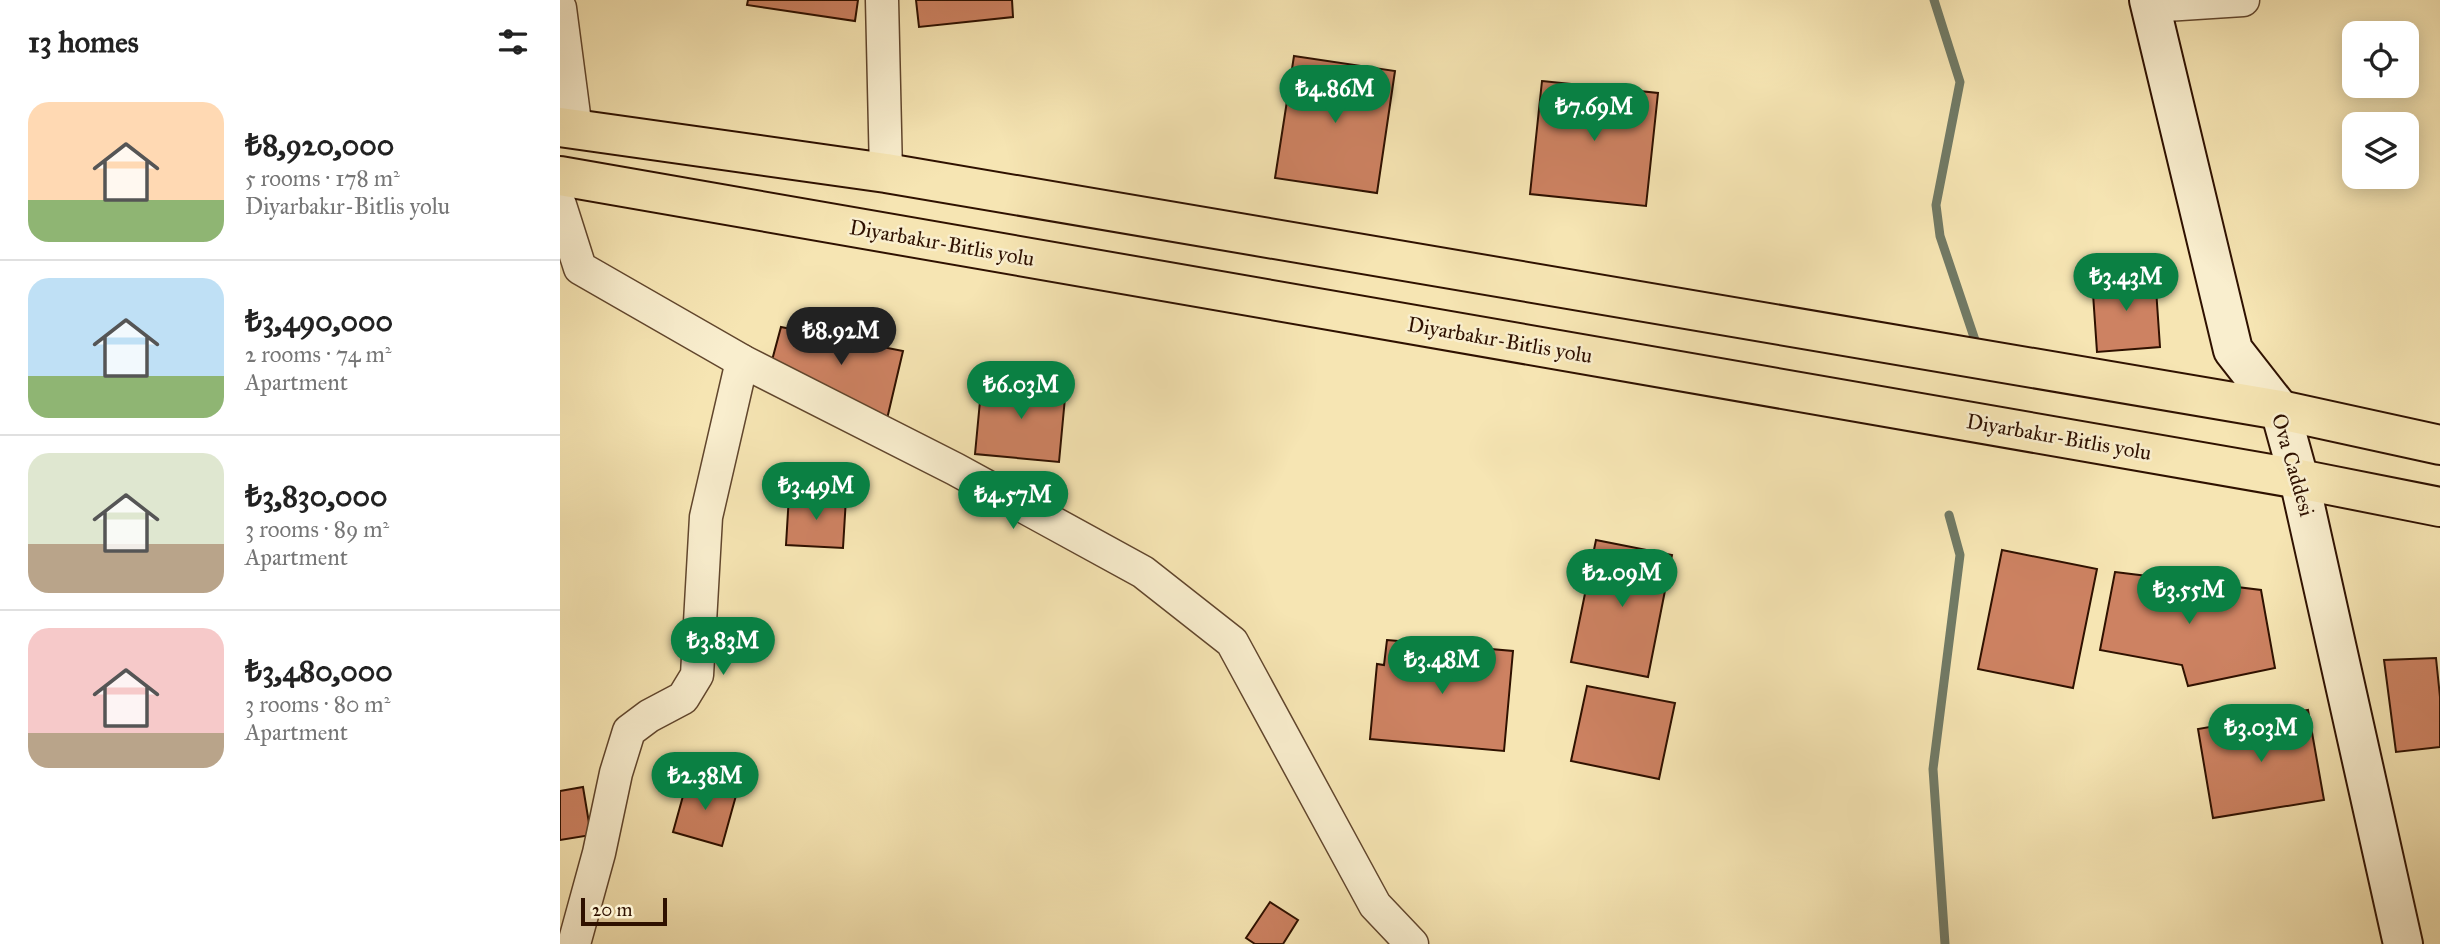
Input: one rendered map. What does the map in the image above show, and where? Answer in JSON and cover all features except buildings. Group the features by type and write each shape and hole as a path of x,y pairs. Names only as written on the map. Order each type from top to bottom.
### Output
{"highway":[{"path":"568,128 886,173 2280,410 2440,445"},
{"name":"Diyarbakır-Bitlis yolu","path":"560,176 2300,479 2440,507"}],"street":[{"path":"882,0 886,173"},
{"path":"2149,3 2243,0"},
{"name":"Ova Caddesi","path":"2149,3 2233,349 2280,410 2300,479 2403,944"},
{"path":"560,8 568,128"},
{"path":"560,205 580,268 742,362 955,469 1143,572 1233,642 1375,905 1412,944"},
{"path":"574,944 629,731 649,716 683,698 697,675 706,517 742,362"},
{"path":"560,933 569,944"}],"waterway":[{"path":"1934,0 1960,82 1936,205 1940,236 1978,349"},
{"path":"1945,944 1933,769 1960,555 1949,515"}]}
